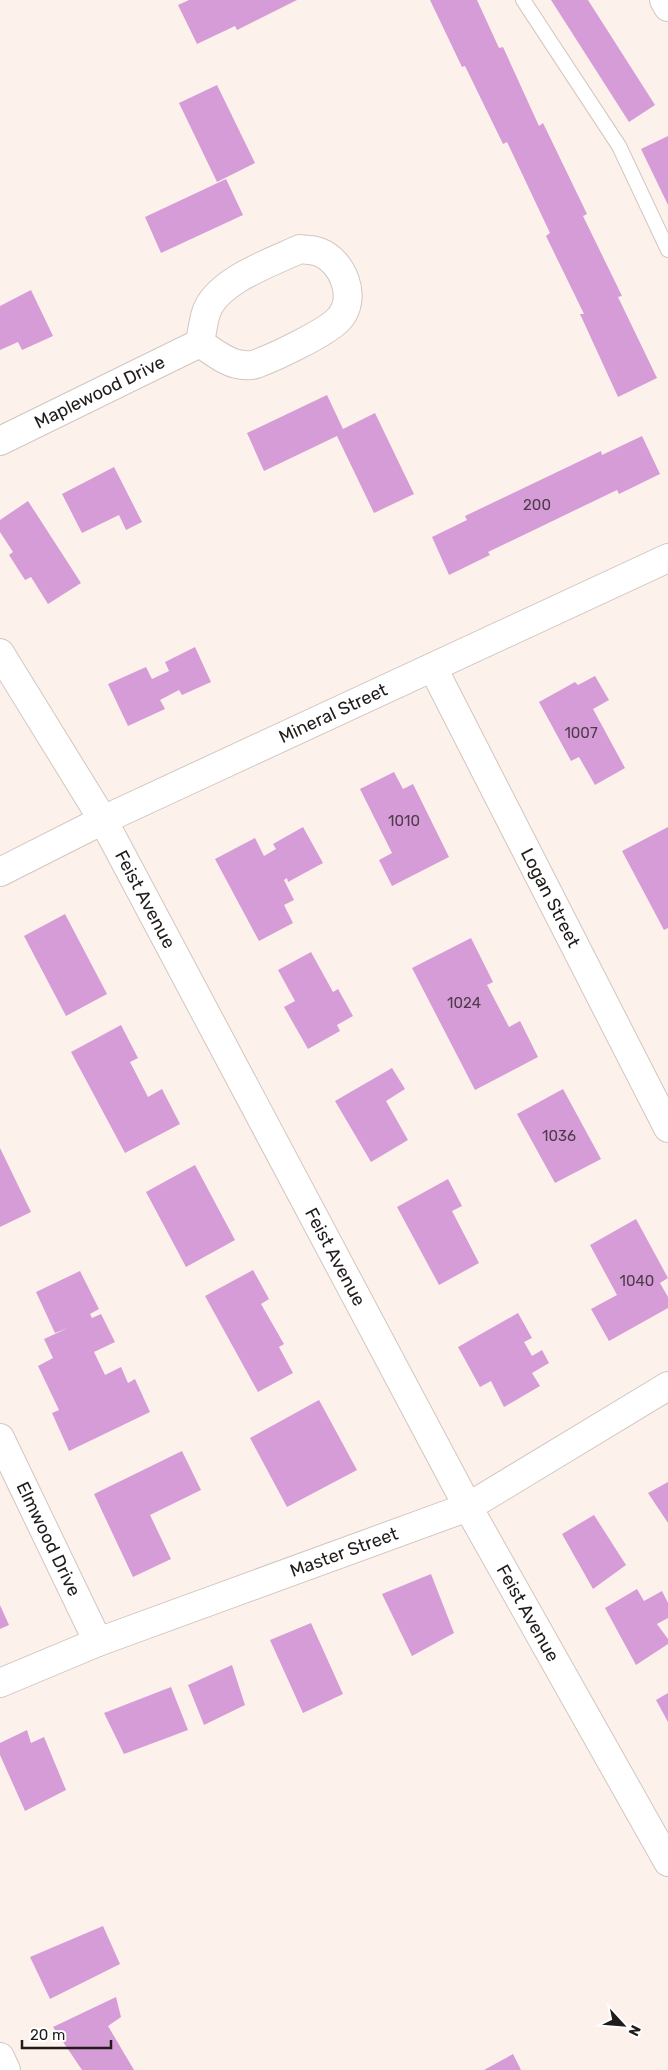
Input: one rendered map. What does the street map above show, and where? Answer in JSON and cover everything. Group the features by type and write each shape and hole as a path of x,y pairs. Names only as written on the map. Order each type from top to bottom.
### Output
{"street":[{"path":"664,0 668,7"},
{"path":"300,249 320,252 336,264 347,283 348,300 341,317 327,330 254,365 236,364 200,343 206,312 217,294 241,277 300,249"},
{"name":"Maplewood Drive","path":"0,441 200,343"},
{"name":"Mineral Street","path":"0,872 103,820 668,558"},
{"name":"Feist Avenue","path":"0,653 103,820 468,1507 668,1862"},
{"name":"Logan Street","path":"433,668 668,1128"},
{"name":"Master Street","path":"0,1683 98,1642 468,1507 668,1386"},
{"name":"Elmwood Drive","path":"0,1438 98,1642"},
{"path":"0,2057 6,2070"}],"lane":[{"path":"523,0 619,146 668,250"}],"building":[{"path":"189,0 297,0 237,30 235,26 197,44 178,5"},
{"path":"430,0 477,0 499,48 503,47 539,126 543,123 587,214 583,216 622,296 618,297 657,378 618,397 580,314 584,314 546,236 550,233 507,142 503,144 465,66 462,67"},
{"path":"551,0 588,0 655,105 629,122"},
{"path":"217,85 255,163 217,182 179,103"},
{"path":"668,136 668,205 641,149"},
{"path":"226,179 243,215 161,253 145,217"},
{"path":"31,290 53,336 22,350 18,342 0,350 0,306"},
{"path":"327,395 343,429 375,413 414,494 374,513 337,436 264,471 247,433"},
{"path":"642,436 660,474 619,494 617,490 488,552 490,555 449,575 432,537 467,520 465,516 601,451 602,455"},
{"path":"114,467 142,522 126,530 119,515 82,533 62,494"},
{"path":"28,501 81,583 48,604 31,577 25,580 9,555 13,552 0,532 0,520"},
{"path":"195,647 211,682 182,695 179,690 160,700 165,709 128,726 108,684 146,667 152,679 169,671 165,662"},
{"path":"595,676 609,700 593,709 625,768 595,785 579,757 571,761 539,702 575,682 578,685"},
{"path":"394,772 403,789 413,784 449,857 392,886 379,860 392,853 360,789"},
{"path":"303,827 323,863 288,882 287,878 284,880 294,900 284,905 293,923 259,941 215,859 255,838 264,856 276,849 273,844"},
{"path":"668,827 668,928 664,930 622,851"},
{"path":"65,914 107,994 66,1016 24,936"},
{"path":"471,938 493,982 487,985 509,1027 520,1021 538,1057 475,1090 412,968"},
{"path":"311,952 333,992 338,989 353,1016 337,1025 340,1031 308,1049 284,1007 295,1001 278,970"},
{"path":"121,1025 138,1058 130,1062 148,1097 162,1089 180,1124 125,1153 71,1052"},
{"path":"392,1068 405,1089 386,1101 408,1140 371,1162 335,1101"},
{"path":"563,1089 601,1159 555,1183 517,1114"},
{"path":"0,1148 31,1212 0,1227"},
{"path":"195,1165 235,1240 186,1267 146,1192"},
{"path":"448,1179 462,1206 452,1211 479,1263 439,1285 397,1207"},
{"path":"636,1219 668,1278 660,1283 668,1297 668,1308 609,1341 591,1309 617,1295 590,1245"},
{"path":"253,1270 269,1299 261,1304 284,1344 279,1347 293,1373 258,1392 205,1296"},
{"path":"80,1271 99,1309 90,1314 92,1318 101,1314 115,1342 94,1352 105,1375 121,1367 128,1383 135,1379 150,1412 69,1451 52,1413 59,1410 38,1366 53,1358 44,1339 68,1328 55,1333 36,1292"},
{"path":"518,1313 532,1338 524,1342 532,1356 542,1350 549,1363 532,1373 540,1386 504,1407 491,1381 480,1387 458,1347"},
{"path":"319,1400 357,1470 287,1507 250,1438"},
{"path":"182,1451 201,1490 150,1515 171,1559 133,1577 94,1494"},
{"path":"668,1482 668,1523 648,1493"},
{"path":"594,1515 626,1565 593,1589 562,1534"},
{"path":"431,1574 454,1633 412,1656 382,1594"},
{"path":"637,1589 644,1601 662,1591 668,1603 668,1618 657,1624 668,1639 668,1644 636,1665 605,1608"},
{"path":"0,1605 9,1625 0,1629"},
{"path":"311,1623 343,1694 303,1713 270,1640"},
{"path":"232,1665 245,1705 204,1725 188,1685"},
{"path":"171,1687 188,1730 124,1754 104,1713"},
{"path":"668,1693 668,1722 656,1700"},
{"path":"27,1730 31,1743 44,1737 66,1790 25,1811 0,1755 0,1743"},
{"path":"103,1926 120,1964 50,1999 30,1957"},
{"path":"116,1997 121,2017 108,2026 134,2070 82,2070 53,2027"},
{"path":"513,2054 521,2070 484,2070"}]}
